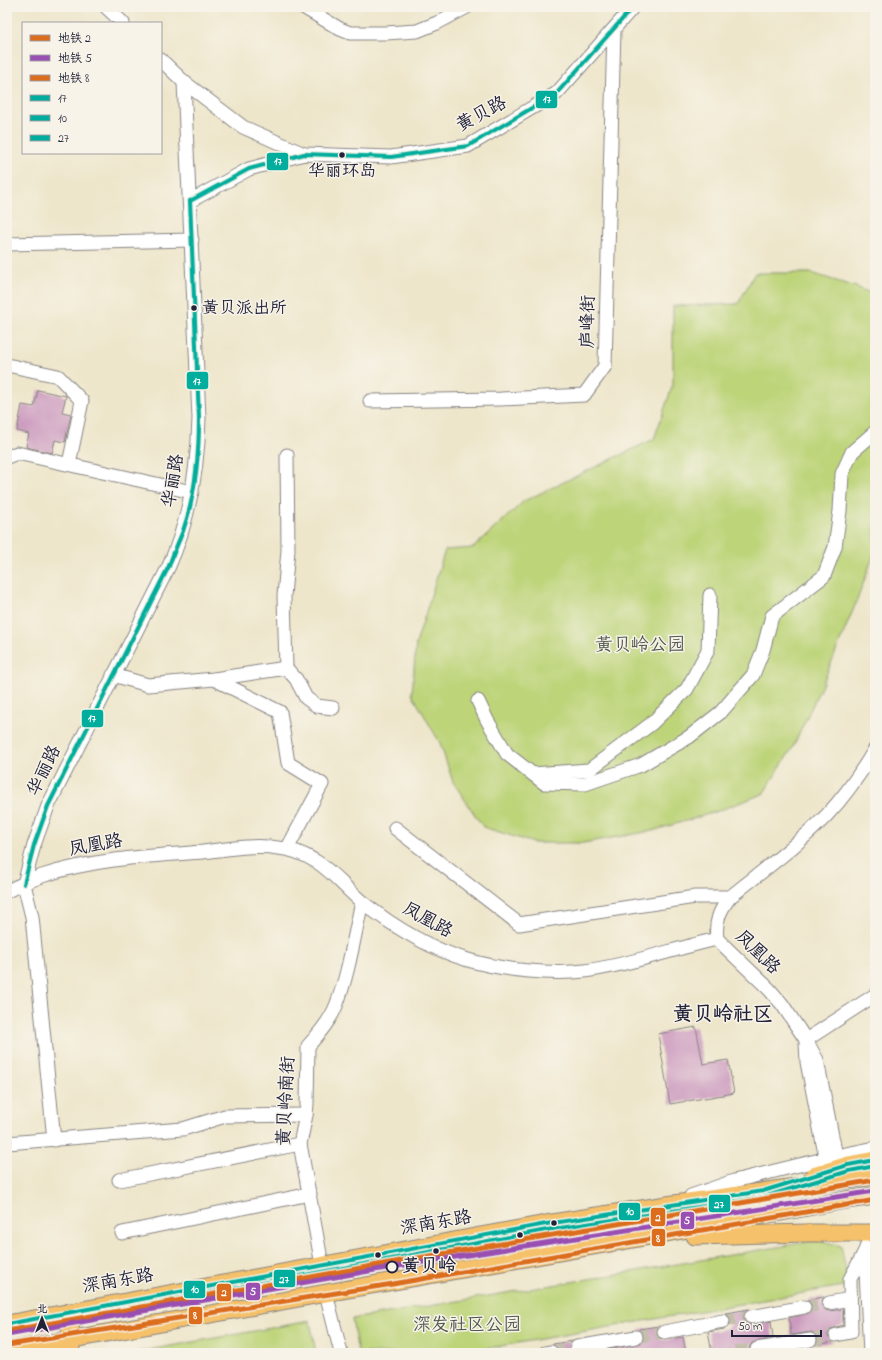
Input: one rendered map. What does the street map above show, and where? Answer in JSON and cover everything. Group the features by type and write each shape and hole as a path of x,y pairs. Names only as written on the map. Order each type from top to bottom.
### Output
{"main road":[{"path":"763,1191 837,1160 875,1160"},
{"name":"深南东路","path":"7,1324 546,1224 667,1205 875,1176"},
{"path":"7,1351 63,1347 326,1292 875,1196"},
{"path":"639,1238 806,1233 873,1233"},
{"path":"63,1313 63,1347"}],"street":[{"path":"106,7 122,22"},
{"path":"302,7 340,29 350,33 386,33 416,31 437,23 467,7"},
{"name":"黄贝路","path":"190,201 249,170 304,154 391,157 468,146 557,93 633,7"},
{"name":"庐峰街","path":"370,401 501,399 584,395 606,366 614,29"},
{"path":"162,61 184,82"},
{"name":"黄贝路","path":"184,82 243,127 304,154"},
{"name":"华丽路","path":"24,884 34,845 48,806 169,566 183,530 192,492 197,457 199,418 184,82"},
{"path":"7,244 192,240"},
{"path":"7,365 58,376 82,402 69,464"},
{"path":"478,701 487,720 507,754 544,783 585,784 641,765 689,737 721,712 752,675 763,650 772,616 824,576 835,547 840,511 842,474 852,452 875,432"},
{"path":"7,457 17,453 192,492"},
{"path":"287,455 288,550 284,596 286,668 296,679 306,698 317,706 333,708"},
{"path":"533,774 589,770 651,724 687,689 708,650 710,595"},
{"path":"113,675 148,685 214,679 286,668"},
{"path":"214,679 280,712 288,763 322,784 287,849"},
{"path":"717,939 716,927 723,905 730,897 793,846 826,816 868,762 875,750"},
{"path":"395,828 519,924 696,896 730,897"},
{"name":"凤凰路","path":"7,891 41,877 102,862 255,847 277,847 304,855 318,862 362,902 402,930 438,950 469,960 502,967 546,972 583,971 645,959 717,939 769,989 786,1010 817,1060 837,1160"},
{"path":"24,884 32,917 54,1140"},
{"name":"黄贝岭南街","path":"322,1265 300,1144 306,1115 308,1046 321,1032 336,1007 346,973 362,902"},
{"path":"806,1040 875,994"},
{"path":"7,1143 184,1129 225,1116 306,1115"},
{"path":"118,1180 300,1144"},
{"path":"667,1205 734,1181 837,1160 875,1148"},
{"path":"122,1233 310,1194"},
{"path":"836,1335 852,1332 850,1279 873,1233"},
{"path":"865,1251 870,1353"},
{"path":"326,1292 332,1353"},
{"path":"326,1292 341,1353"},
{"path":"829,1303 850,1299"},
{"path":"751,1317 804,1307"},
{"path":"664,1332 723,1322"},
{"path":"577,1347 636,1337"},
{"path":"756,1349 810,1340"}],"green space":[{"name":"黄贝岭公园","path":"755,273 811,273 856,287 875,295 875,551 856,603 822,685 793,747 763,794 712,813 652,831 583,843 534,843 483,827 453,782 440,743 412,694 416,644 445,550 473,548 524,501 654,439 673,384 673,306 738,304"},
{"name":"深发社区公园","path":"819,1240 841,1246 849,1285 461,1353 358,1353 352,1319"},
{"path":"310,1321 316,1353 131,1353"}],"building":[{"path":"38,390 66,396 62,412 71,414 65,442 55,440 52,453 26,447 29,434 17,431 22,405 34,407"},
{"path":"696,1027 703,1064 728,1060 734,1093 670,1104 658,1034"},
{"path":"824,1297 821,1304 826,1310 830,1311 843,1309 843,1325 831,1329 828,1333 828,1337 833,1342 816,1345 818,1338 812,1332 791,1335 789,1318 809,1313 812,1306 807,1300"},
{"path":"749,1309 743,1315 745,1322 752,1325 771,1321 773,1338 752,1343 749,1347 750,1353 730,1353 729,1350 712,1353 708,1332 728,1327 731,1323 731,1319 726,1313"},
{"path":"659,1326 656,1333 661,1339 665,1340 683,1337 686,1353 608,1353 608,1350 641,1343 644,1336 639,1329"},
{"path":"572,1341 569,1348 572,1353 559,1353 557,1347 553,1344"}],"tunnel":[{"path":"804,1307 829,1303"},
{"path":"723,1321 751,1317"},
{"path":"636,1337 664,1332"},
{"path":"810,1340 836,1335"},
{"path":"551,1352 577,1347"},
{"path":"735,1353 757,1349"}],"metro line":[{"name":"2","path":"7,1331 389,1263 875,1180"},
{"name":"5","path":"7,1335 392,1267 875,1191"},
{"name":"8","path":"8,1345 393,1284 875,1200"}],"transit line":[{"name":"17","path":"190,201 249,169 304,154 391,157 468,146 557,93 633,7"},
{"name":"17","path":"24,884 34,845 48,806 169,566 183,531 191,504 197,461 199,418 190,201"},
{"name":"10","path":"7,1324 546,1224 763,1191 848,1165 875,1160"},
{"name":"27","path":"8,1330 547,1230 764,1197 849,1171 875,1166"}],"place":[{"name":"华丽环岛","path":"342,155"},
{"name":"黄贝派出所","path":"194,308"},
{"name":"黄贝岭","path":"392,1267"}],"district":[{"name":"黄贝岭社区","path":"723,1015"}]}
